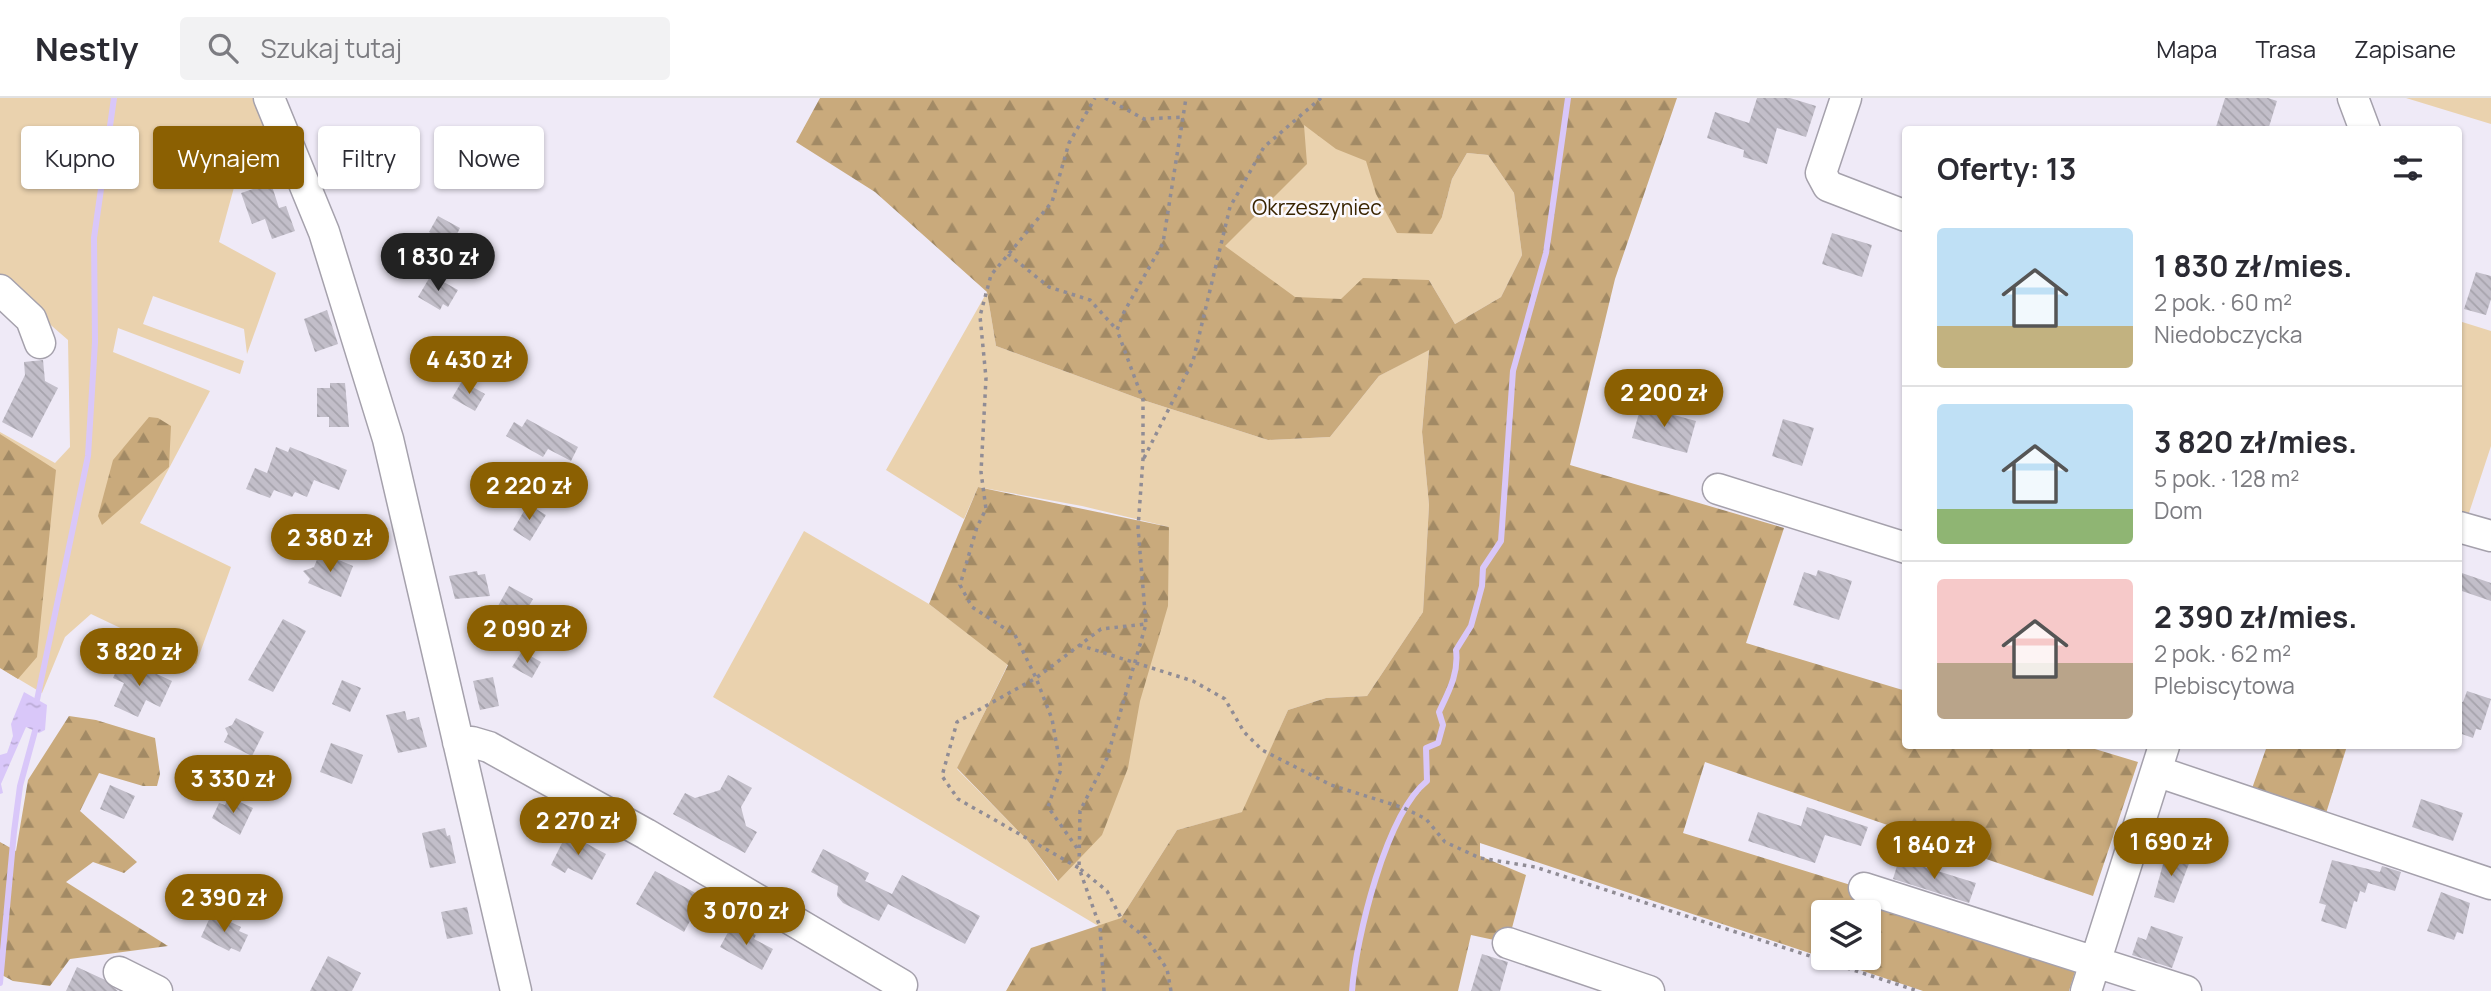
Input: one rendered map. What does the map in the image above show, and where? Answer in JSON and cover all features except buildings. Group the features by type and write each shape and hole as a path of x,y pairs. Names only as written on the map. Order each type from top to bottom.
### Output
{"street":[{"path":"269,98 324,232 387,439 516,991"},
{"path":"1846,98 1821,173 1828,186 1902,214"},
{"path":"2353,98 2364,126"},
{"path":"0,290 31,319 40,343"},
{"path":"1718,489 1902,547"},
{"path":"2462,528 2491,536"},
{"path":"458,743 472,742 489,747 646,834 902,985"},
{"path":"2086,991 2160,758 2491,884"},
{"path":"1864,888 2186,991"},
{"path":"1508,943 1650,991"},
{"path":"119,972 157,991"}],"path":[{"path":"1077,848 1048,807 1061,769 1052,719 1037,678 1015,635 972,607 960,585 977,527 986,509 981,472 986,378 981,316 991,275 1052,202 1069,143 1095,98"},
{"path":"1105,98 1144,119 1184,117"},
{"path":"1117,330 1124,312 1163,243 1186,98"},
{"path":"1143,459 1193,361 1230,207 1264,147 1321,98"},
{"path":"1009,254 1049,287 1090,300 1117,330 1143,400 1143,459 1138,528 1146,624 1107,758 1080,811 1077,848 1079,868 1100,927 1104,991"},
{"path":"1146,624 1101,629 1037,678 957,722 942,776 958,799 1079,868 1107,891 1121,918 1146,939 1167,969 1171,991"},
{"path":"1079,645 1193,681 1225,699 1244,732 1262,750 1331,785 1404,807 1426,819 1446,842 1480,858 1535,867 1919,991"}],"green space":[{"path":"0,98 256,98 268,126 153,126 153,189 234,189 219,242 276,273 247,354 244,329 153,296 143,324 244,361 240,374 118,328 113,352 210,391 140,523 231,567 196,664 91,614 65,637 42,693 0,668 0,432 55,463 70,447 68,340 0,281"},
{"path":"820,98 1677,98 1615,279 1570,465 1784,528 1746,643 1902,690 1902,749 2095,749 2138,762 2093,896 1705,762 1683,833 2080,956 2069,991 1923,991 1860,970 1881,970 1881,900 1811,900 1811,954 1480,843 1480,856 1526,875 1508,943 1471,935 1458,991 1006,991 1031,948 1121,918 1177,830 1242,812 1288,710 1326,698 1367,696 1423,612 1429,505 1422,432 1429,350 1379,376 1330,437 1268,440 1143,400 996,346 987,292 875,192 796,142","holes":["1304,125 1336,149 1366,161 1376,194 1397,233 1432,234 1442,217 1452,179 1467,153 1488,155 1514,193 1522,255 1501,297 1455,324 1429,280 1363,278 1341,299 1295,297 1225,246 1307,164"]},
{"name":"Okrzeszyniec","path":"1476,98 1434,204 1442,217 1452,179 1467,153 1488,155 1514,193 1522,255 1501,297 1455,324 1429,280 1363,371 1184,270 1229,134"},
{"path":"2406,98 2491,98 2491,124"},
{"path":"987,292 996,346 1143,400 1268,440 1330,437 1379,376 1429,349 1422,432 1429,505 1423,612 1367,696 1326,698 1288,710 1243,812 1177,830 1121,918 1100,927 713,697 804,531 929,604 1008,664 957,769 1027,840 1057,881 1125,775 1169,527 1082,506 978,487 964,519 886,470"},
{"path":"2462,322 2491,331 2491,446 2467,519 2462,518"},
{"path":"149,417 158,418 171,426 169,467 102,525 98,516 113,460"},
{"path":"0,434 56,470 37,657 18,679 0,668"},
{"path":"978,487 1169,527 1168,606 1140,701 1128,768 1102,835 1058,881 1027,840 957,768 1008,665 929,604"},
{"path":"69,716 96,720 155,738 160,774 157,786 143,786 99,773 80,811 137,862 124,873 93,862 66,882 168,946 70,959 50,986 13,981 0,974 0,842 16,851 28,780"},
{"path":"2266,749 2346,749 2323,823 2249,797"}],"water":[{"path":"24,692 47,705 45,730 39,733 26,727 1,784 3,793 0,794 0,755 7,753 13,736 11,724"}],"waterway":[{"path":"37,700 88,456 95,342 94,238 114,98"},
{"path":"1352,991 1360,940 1376,878 1399,820 1412,797 1427,781 1426,748 1438,743 1443,725 1439,712 1455,674 1456,650 1471,626 1482,586 1483,568 1501,541 1513,371 1546,253 1568,98"},
{"path":"0,983 20,786 35,731"}]}
